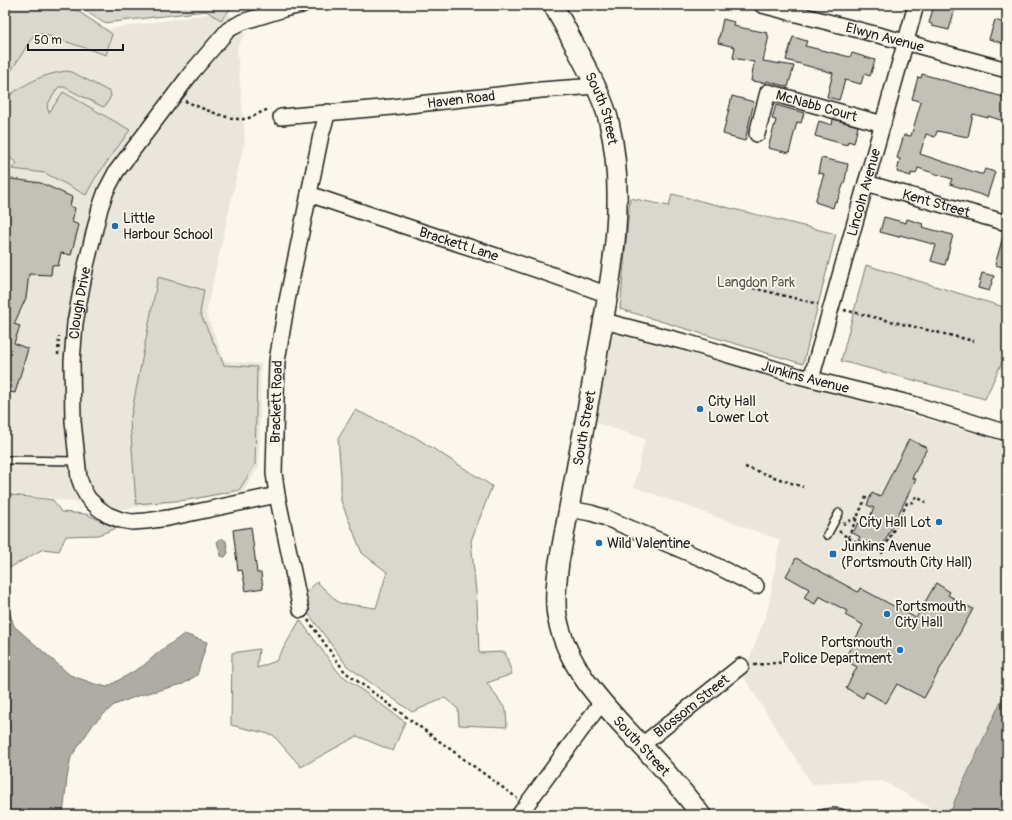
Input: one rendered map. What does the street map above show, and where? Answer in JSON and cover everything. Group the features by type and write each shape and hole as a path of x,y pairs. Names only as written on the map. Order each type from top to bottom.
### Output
{"street":[{"name":"Clough Drive","path":"277,495 168,518 132,522 108,515 98,508 88,498 81,483 77,461 72,384 73,339 85,270 100,208 106,191 116,172 192,72 228,30 242,22 302,5"},
{"name":"South Street","path":"553,5 596,86 609,122 617,166 618,196 615,241 604,321 556,583 556,615 564,644 601,703 672,779 701,815"},
{"name":"Elwyn Avenue","path":"762,5 1007,70"},
{"name":"Lincoln Avenue","path":"811,379 916,5"},
{"name":"Haven Road","path":"276,113 328,112 392,107 541,90 596,86"},
{"name":"McNabb Court","path":"757,134 768,92 883,124"},
{"path":"309,194 321,135 328,112"},
{"name":"Kent Street","path":"866,184 1007,223"},
{"name":"Brackett Lane","path":"309,194 477,251 534,268 608,295"},
{"name":"Brackett Road","path":"301,610 277,495 274,473 277,361 287,301 309,194"},
{"name":"Junkins Avenue","path":"604,321 689,343 811,379 913,404 1007,433"},
{"path":"569,509 606,518 703,559 756,586"},
{"name":"Blossom Street","path":"642,746 744,666"},
{"path":"520,808 601,703"}],"lane":[{"path":"5,460 77,461"},
{"path":"827,535 839,513"},
{"path":"818,815 831,812 845,815"}],"path":[{"path":"184,101 222,116 243,120 264,111 276,113"},
{"path":"753,288 974,341"},
{"path":"58,361 60,330"},
{"path":"745,467 803,487"},
{"path":"848,538 867,495"},
{"path":"856,518 840,527 840,533 882,553 907,503 913,502 916,496 926,502"},
{"path":"301,610 345,672 520,808"},
{"path":"744,666 785,662"}],"shaded area":[{"name":"Little Harbour School","path":"5,5 67,5 109,29 227,11 245,33 237,48 245,139 206,313 225,361 261,364 259,467 243,492 123,509 5,492"},
{"path":"610,335 620,335 715,360 989,437 1007,444 1007,688 955,800 950,815 943,815 883,781 812,784 743,676 768,609 780,540 634,487 645,439 594,422"},
{"path":"221,538 226,541 228,553 225,557 221,556 217,542"},
{"path":"5,599 14,626 70,675 107,687 143,666 184,634 207,642 197,675 183,684 140,695 114,705 94,723 71,757 63,815 5,815"},
{"path":"1007,688 1007,815 950,815 955,800"}],"green space":[{"path":"5,5 69,5 112,34 106,55 43,34 33,36 5,81"},
{"path":"76,5 234,5 221,20 206,11 104,23"},
{"path":"66,71 72,72 110,92 111,96 106,105 103,107 64,87 59,87 48,104 47,107 49,113 63,92 130,130 94,180 86,195 45,173 12,169 17,163 5,154 5,98 34,80"},
{"name":"Langdon Park","path":"672,194 836,234 803,364 620,309 630,198 669,206"},
{"path":"866,265 1007,308 1007,351 985,399 841,361"},
{"path":"158,277 204,290 200,313 224,365 257,367 255,465 239,490 188,500 136,504 130,421"},
{"path":"355,410 415,437 492,486 471,541 477,602 479,653 505,652 512,674 487,683 506,710 507,727 459,725 458,709 445,698 412,712 347,666 305,609 305,593 317,582 339,603 376,608 387,572 362,553 341,501 341,476 338,439"},
{"path":"5,494 53,500 61,512 86,514 117,528 98,535 66,536 59,551 43,549 6,570"},
{"path":"300,620 339,673 405,722 393,751 357,736 301,767 273,735 231,725 232,653 259,649 257,668 276,661"}],"building":[{"path":"934,5 956,5 949,30 932,26 932,24 929,23"},
{"path":"723,19 734,22 733,26 768,33 767,35 769,36 763,61 794,66 788,87 767,81 766,83 751,81 754,62 733,58 735,47 718,43"},
{"path":"995,20 1007,24 1005,44 989,39"},
{"path":"793,37 807,41 805,46 850,57 852,53 875,60 870,76 864,74 861,84 845,80 839,100 827,97 833,73 786,60"},
{"path":"922,74 1007,98 1007,122 988,116 988,118 973,114 968,137 937,131 935,137 926,134 920,154 980,174 983,174 985,169 995,172 987,197 950,184 952,179 918,168 916,174 911,173 911,176 897,172 900,159 897,158 904,135 911,136 921,102 912,99 918,77 921,78"},
{"path":"732,96 754,102 745,141 723,134"},
{"path":"776,105 804,113 801,123 797,122 789,153 768,148 776,120 772,119"},
{"path":"833,119 858,126 854,143 848,141 847,145 815,136 819,121 832,125"},
{"path":"821,158 848,164 845,180 837,202 835,201 833,208 815,202 824,174 818,173"},
{"path":"5,178 41,183 72,197 70,206 75,208 72,222 79,225 71,255 61,253 58,266 52,265 51,275 29,274 26,298 14,324 20,326 14,343 28,349 15,393 5,391"},
{"path":"884,217 906,223 907,219 923,224 922,227 953,235 945,265 931,261 936,245 900,235 899,237 880,232"},
{"path":"1004,233 1007,233 1007,268 995,265"},
{"path":"982,273 994,276 989,291 978,288"},
{"path":"909,439 927,448 912,478 916,479 880,551 858,540 860,537 853,533 858,523 865,527 874,508 867,505 872,493 880,497"},
{"path":"251,527 257,573 261,573 263,588 246,591 242,570 238,571 233,530"},
{"name":"Portsmouth Police Department","path":"796,558 858,592 860,588 916,618 936,583 950,592 948,595 973,609 924,698 897,684 886,703 866,692 863,698 846,688 857,667 844,660 863,625 845,615 847,611 819,596 815,604 804,598 809,589 786,576"}],"place":[{"name":"Little Harbour School","path":"115,226"},
{"name":"City Hall Lower Lot","path":"700,409"},
{"name":"City Hall Lot","path":"939,522"},
{"name":"Wild Valentine","path":"599,543"},
{"name":"Junkins Avenue (Portsmouth City Hall)","path":"833,554"},
{"name":"Portsmouth City Hall","path":"887,614"},
{"name":"Portsmouth Police Department","path":"900,650"}]}
